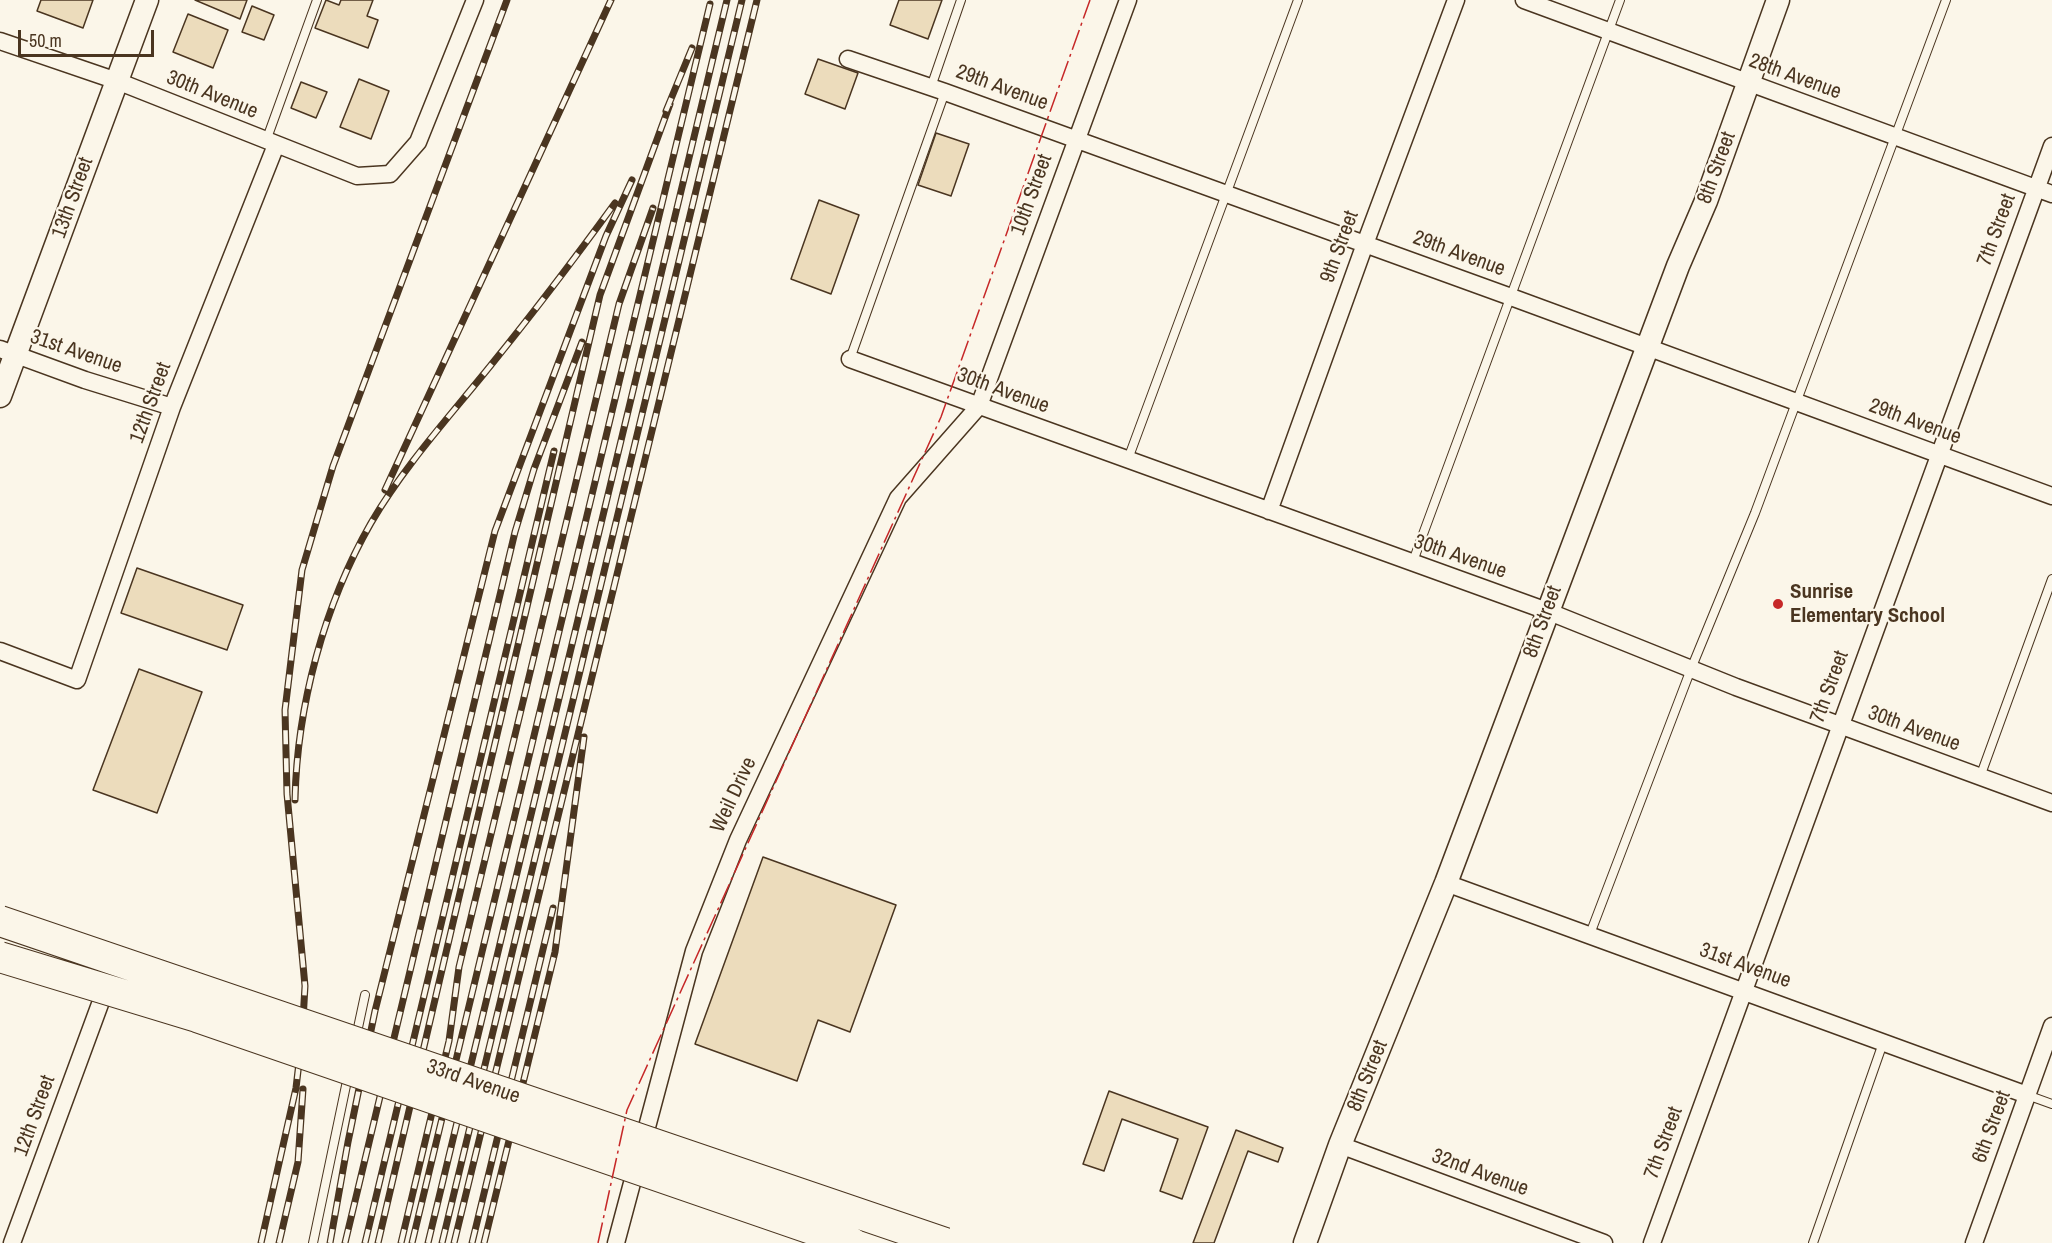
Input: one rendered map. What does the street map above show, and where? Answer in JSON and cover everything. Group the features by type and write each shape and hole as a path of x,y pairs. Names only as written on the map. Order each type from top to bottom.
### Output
{"highway":[{"name":"33rd Avenue","path":"0,921 945,1243"},
{"name":"33rd Avenue","path":"0,957 197,1017 852,1243"}],"main road":[{"name":"13th Street","path":"0,396 8,352 117,81 147,0"},
{"name":"8th Street","path":"1305,1243 1340,1145 1446,883 1647,347 1706,201 1778,0"}],"street":[{"name":"30th Avenue","path":"0,41 117,81 357,176 390,174 418,142 475,0"},
{"name":"10th Street","path":"979,406 1128,0"},
{"name":"9th Street","path":"1269,511 1456,0"},
{"name":"28th Avenue","path":"1524,0 2044,191"},
{"name":"29th Avenue","path":"848,59 1076,139 2052,496"},
{"name":"12th Street","path":"0,651 77,680 172,406 271,143"},
{"name":"7th Street","path":"1652,1243 1939,455 2044,191 2052,146"},
{"name":"31st Avenue","path":"8,352 172,406"},
{"name":"30th Avenue","path":"850,359 1547,611 1691,669 2052,803"},
{"name":"Weil Drive","path":"616,1243 694,951 738,840 898,498 979,406"},
{"name":"31st Avenue","path":"1446,883 2027,1095"},
{"name":"12th Street","path":"12,1243 100,1004"},
{"name":"6th Street","path":"1974,1243 2052,1026"},
{"name":"32nd Avenue","path":"1340,1145 1604,1243"}],"lane":[{"path":"271,143 317,0"},
{"path":"850,359 938,89 961,0"},
{"path":"1128,459 1298,0"},
{"path":"1412,564 1620,0"},
{"path":"1590,934 1691,669 1755,513 1946,0"},
{"path":"1980,777 2052,579"},
{"path":"353,1053 365,996"},
{"path":"1813,1243 1883,1043"},
{"path":"314,1243 351,1065"},
{"path":"2027,1095 2052,1104"}],"building":[{"path":"41,0 93,0 83,28 37,11"},
{"path":"195,0 247,0 240,19"},
{"path":"326,0 339,5 341,0 373,0 367,16 378,20 368,48 315,28"},
{"path":"899,0 942,0 928,39 890,25"},
{"path":"252,6 274,15 264,40 242,32"},
{"path":"188,14 228,30 213,68 173,52"},
{"path":"818,59 858,73 845,109 805,94"},
{"path":"359,79 389,91 371,139 340,127"},
{"path":"301,82 327,92 316,118 291,108"},
{"path":"936,133 969,144 951,196 918,185"},
{"path":"819,200 859,215 831,294 791,279"},
{"path":"137,568 243,605 227,650 121,613"},
{"path":"139,669 202,692 157,813 93,790"},
{"path":"763,857 896,905 850,1032 818,1020 797,1081 695,1044"},
{"path":"1109,1091 1208,1127 1182,1199 1160,1191 1178,1139 1122,1119 1104,1171 1083,1164"},
{"path":"1236,1130 1283,1148 1278,1162 1248,1151 1214,1243 1193,1243"}],"railway":[{"path":"261,1243 296,1088 302,1037 305,986 287,794 285,710 302,570 333,466 507,0"},
{"path":"385,490 611,0"},
{"path":"428,1243 727,0"},
{"path":"442,1243 742,0"},
{"path":"454,1243 757,0"},
{"path":"412,1243 710,4"},
{"path":"666,111 692,48"},
{"path":"378,1243 600,295 670,104"},
{"path":"330,1243 375,1011 495,531 606,236 632,180"},
{"path":"295,800 301,729 316,657 340,588 371,523 413,461 523,325 615,203"},
{"path":"401,1243 449,1041 459,967 619,304 653,208"},
{"path":"345,1243 515,532 534,469 582,342"},
{"path":"365,1243 554,451"},
{"path":"484,1243 555,952 584,737"},
{"path":"472,1243 553,908"},
{"path":"279,1243 298,1162 303,1089"}],"power":[{"path":"598,1243 627,1110 941,417 1090,0"}],"place":[{"name":"Sunrise Elementary School","path":"1778,604"}]}
